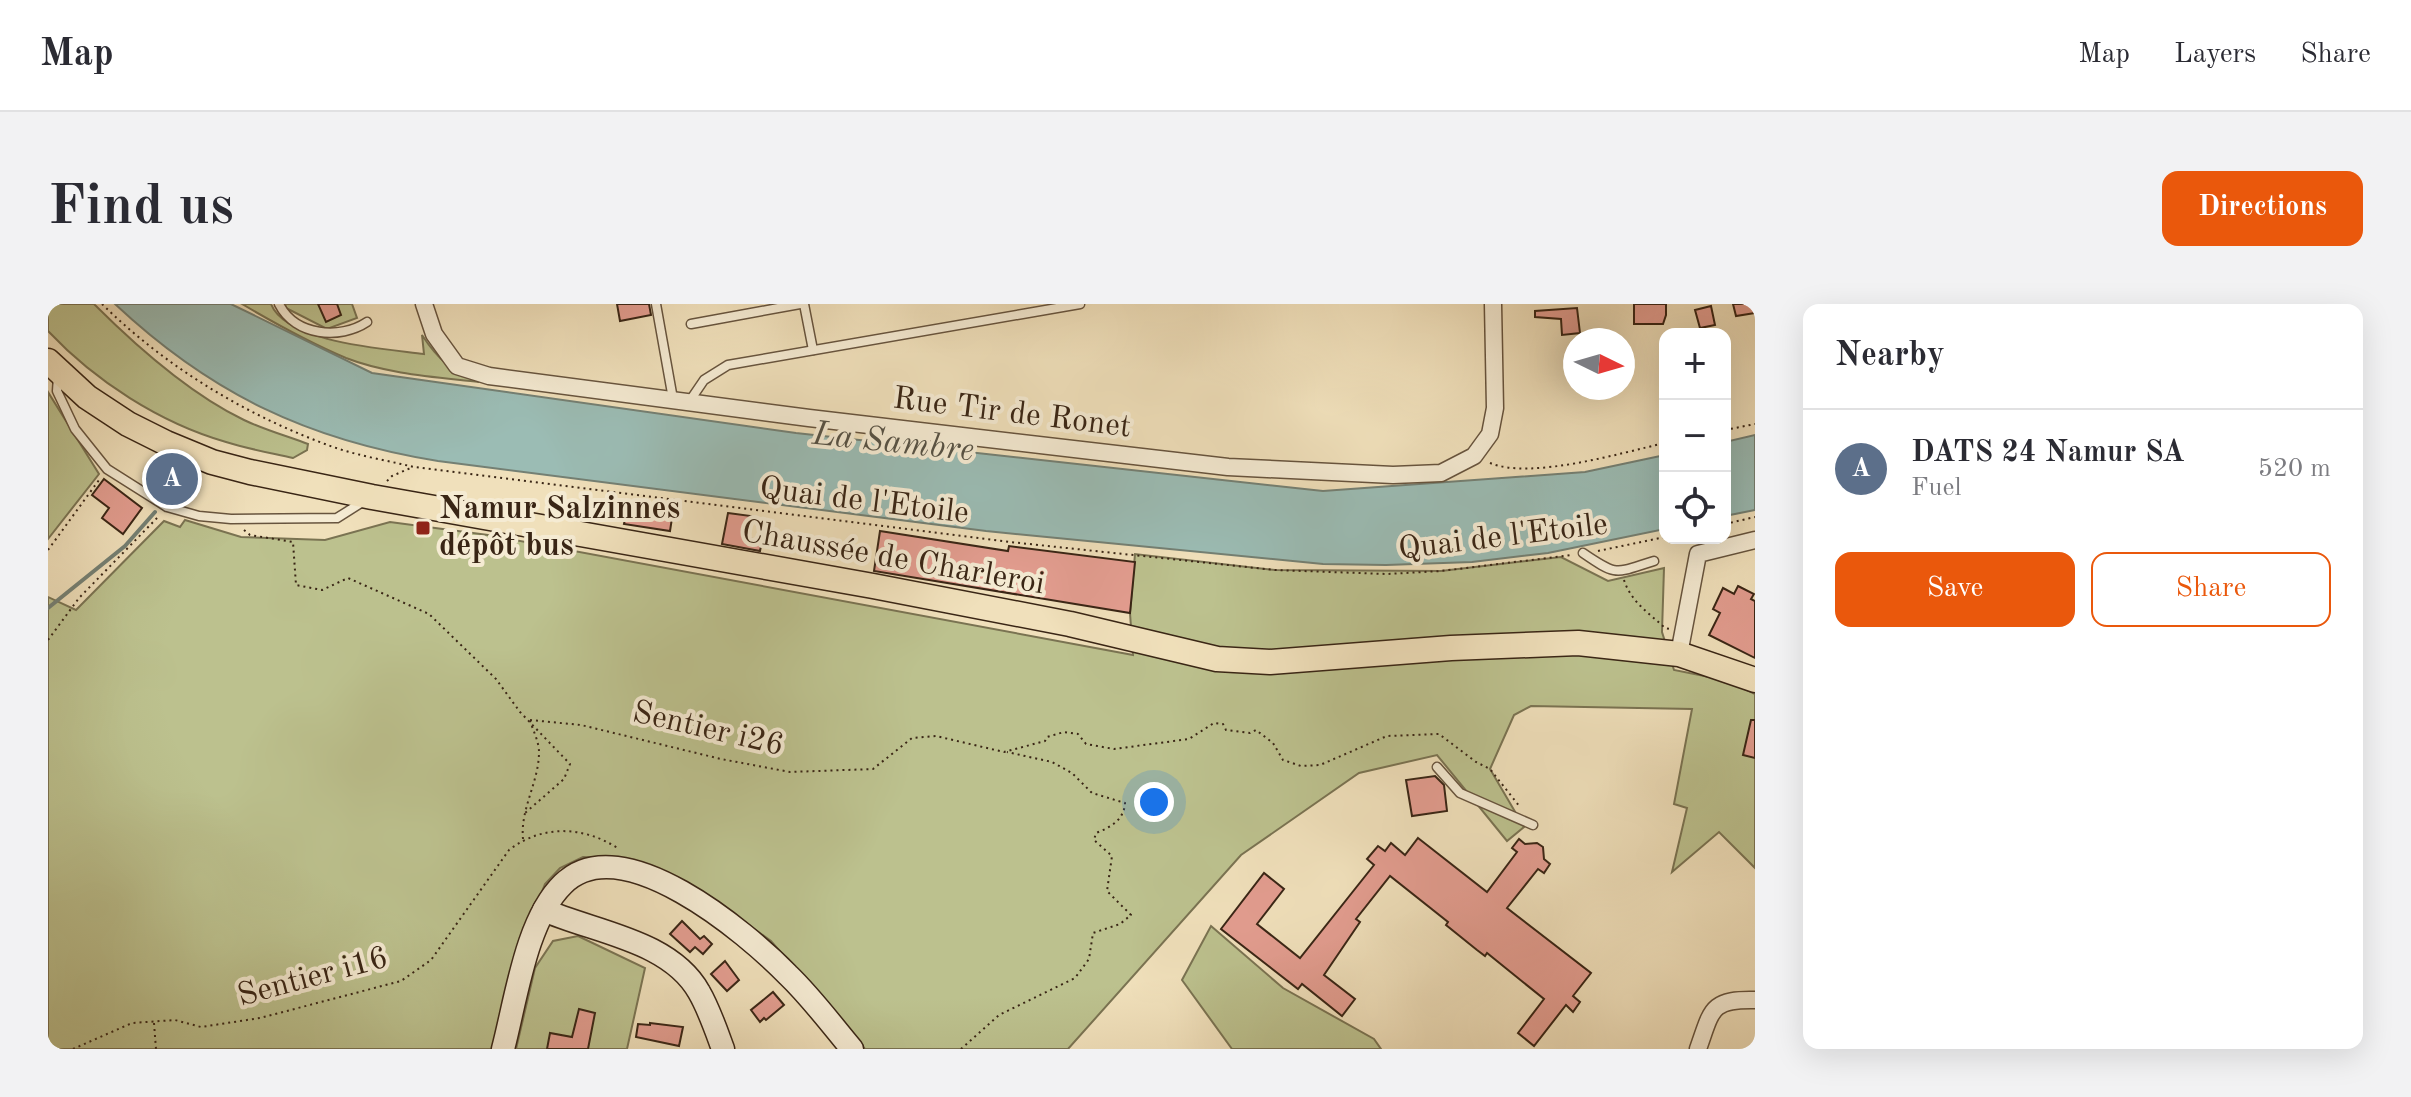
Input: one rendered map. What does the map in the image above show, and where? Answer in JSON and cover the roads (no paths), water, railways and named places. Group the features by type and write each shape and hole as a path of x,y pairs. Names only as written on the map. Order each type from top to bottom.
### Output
{"main road":[{"name":"Chaussée de Charleroi","path":"53,366 87,397 128,424 212,462 302,484 1070,624 1217,659 1270,662 1552,643 1681,643 1755,680"},
{"path":"503,1049 530,946 544,910 564,882 585,871 627,869 652,877 706,906 770,957 852,1049"},
{"path":"544,910 619,935 681,970 699,990 723,1049"}],"street":[{"name":"Rue Tir de Ronet","path":"424,304 434,334 457,366 489,376 1228,467 1393,475 1441,473 1474,456 1490,434 1495,408 1493,304"},
{"path":"1681,643 1698,554 1755,540"},
{"path":"1698,1049 1712,1012 1719,1004 1726,1000 1755,1000"}],"lane":[{"path":"279,304 289,318 323,333 352,332 367,322"},
{"path":"656,304 681,401 704,380 728,365 1080,304"},
{"path":"691,324 802,304 813,350"},
{"path":"53,366 57,391 75,429 107,469 167,507 199,516 231,519 337,518 372,497"},
{"path":"1583,553 1609,571 1622,571 1654,561"},
{"path":"1437,767 1460,793 1533,825"}],"water":[{"path":"115,304 231,304 372,373 796,433 1323,491 1585,472 1659,456 1659,530 1548,553 1472,562 1323,564 986,531 438,461 391,452 304,426 225,388 151,336"},
{"path":"1755,435 1755,510 1731,515 1731,472 1731,441"}],"waterway":[{"path":"48,608 125,546 155,512"}],"place":[{"name":"DATS 24 Namur SA","path":"172,479"},
{"name":"Namur Salzinnes dépôt bus","path":"423,528"}],"water label":[{"name":"La Sambre","path":"893,443"}]}
